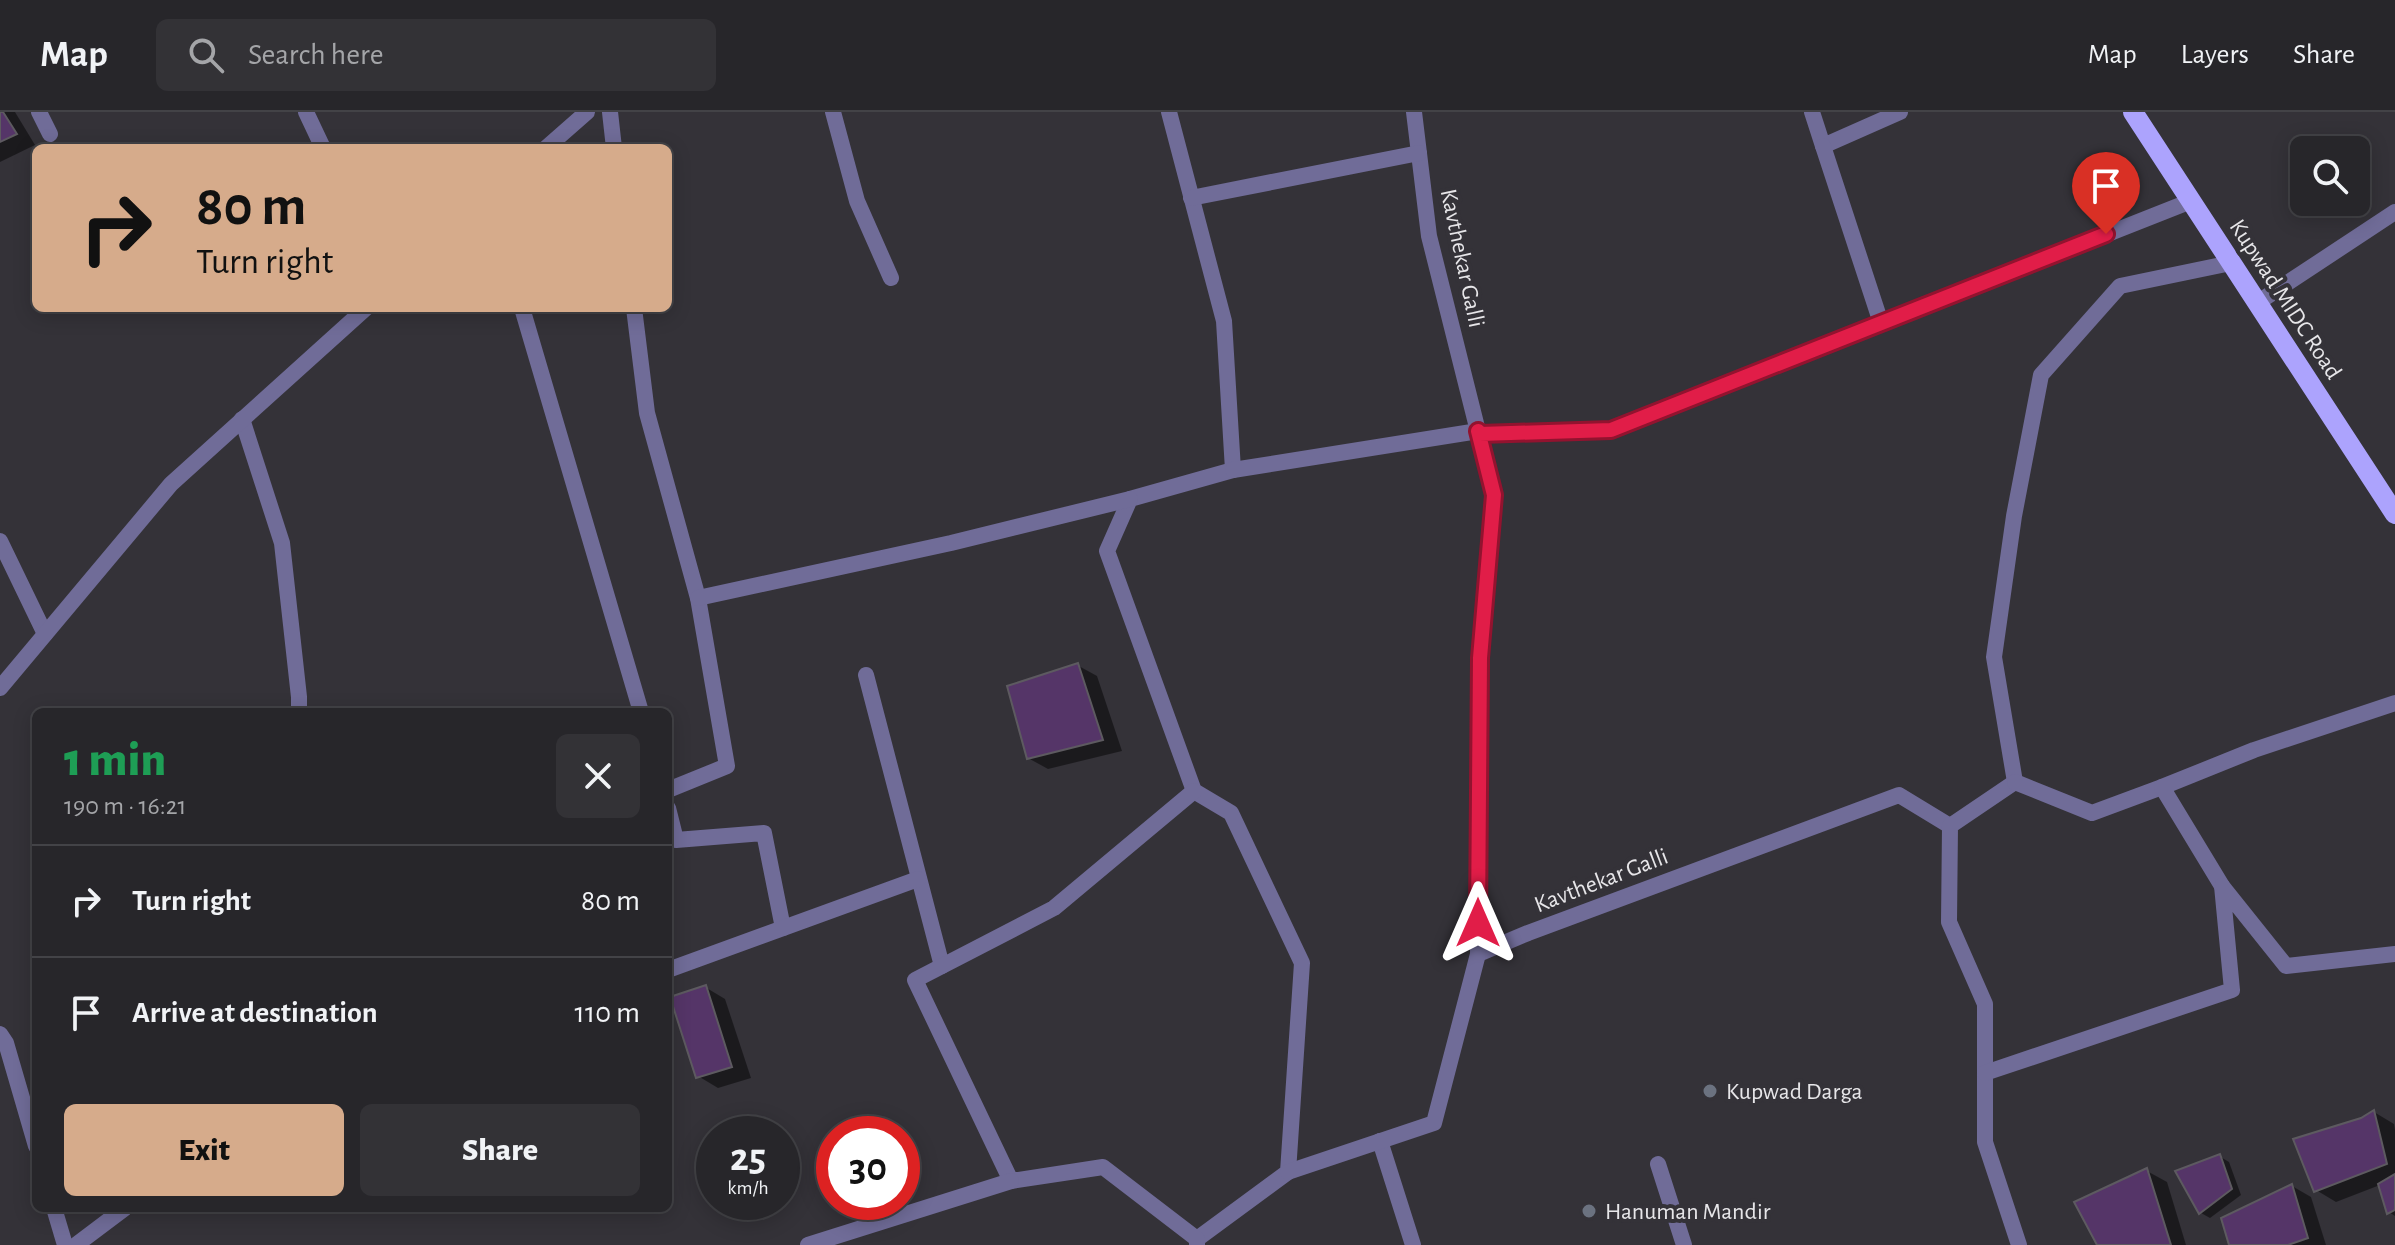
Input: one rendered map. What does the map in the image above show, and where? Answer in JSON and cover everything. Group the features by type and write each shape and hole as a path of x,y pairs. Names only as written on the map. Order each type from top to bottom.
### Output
{"main road":[{"name":"Kupwad MIDC Road","path":"2133,112 2395,514"}],"street":[{"path":"39,112 50,134"},
{"path":"306,112 321,144"},
{"path":"551,144 587,112"},
{"path":"610,112 614,144"},
{"path":"833,112 857,201 891,278"},
{"path":"1169,112 1224,321 1233,470"},
{"name":"Kavthekar Galli","path":"1414,112 1429,236 1494,495 1480,658 1478,954 1899,795 1950,826"},
{"path":"1812,112 1881,323"},
{"path":"1823,146 1900,112"},
{"path":"1191,198 1419,153"},
{"path":"698,598 951,543 1233,470 1478,431 1480,434 1611,430 2191,201"},
{"path":"2257,303 2395,212"},
{"path":"2015,782 1994,657 2014,516 2041,375 2120,286 2231,263"},
{"path":"0,688 171,484 362,312"},
{"path":"523,312 640,708"},
{"path":"634,312 647,413 698,598 727,766 672,788"},
{"path":"242,419 282,543 299,708"},
{"path":"1130,499 1107,551 1194,791 1231,813 1302,963 1288,1172"},
{"path":"0,541 45,634"},
{"path":"866,675 942,966"},
{"path":"2015,782 2092,813 2254,750 2395,703"},
{"path":"2015,782 1950,826 1949,922 1985,1004 1985,1142 2019,1245"},
{"path":"2162,787 2222,886 2286,966 2395,954"},
{"path":"1011,1181 915,980 1054,908 1194,791"},
{"path":"672,824 676,840 764,833 783,928"},
{"path":"672,969 918,879"},
{"path":"1985,1073 2232,990 2222,886"},
{"path":"808,1245 1011,1181 1103,1167 1197,1242 1288,1172 1434,1123 1478,954"},
{"path":"0,1034 6,1043 32,1132"},
{"path":"1380,1141 1413,1245"},
{"path":"1658,1164 1684,1245"},
{"path":"55,1212 65,1245"},
{"path":"76,1245 120,1212"}],"building":[{"path":"0,112 17,134 0,142"},
{"path":"1078,663 1103,740 1027,759 1007,686"},
{"path":"706,985 732,1067 696,1078 672,996"},
{"path":"2374,1110 2387,1164 2314,1192 2293,1139 2361,1118"},
{"path":"2220,1154 2232,1189 2199,1214 2175,1171"},
{"path":"2147,1168 2171,1245 2097,1245 2074,1202"},
{"path":"2395,1174 2395,1210 2387,1214 2378,1184"},
{"path":"2292,1184 2308,1238 2288,1245 2229,1245 2221,1218"}],"place":[{"name":"Kupwad Darga","path":"1710,1091"},
{"name":"Hanuman Mandir","path":"1589,1211"}],"route":[{"path":"1478,923 1480,658 1494,495 1478,431 1480,434 1611,430 2106,234"}]}
